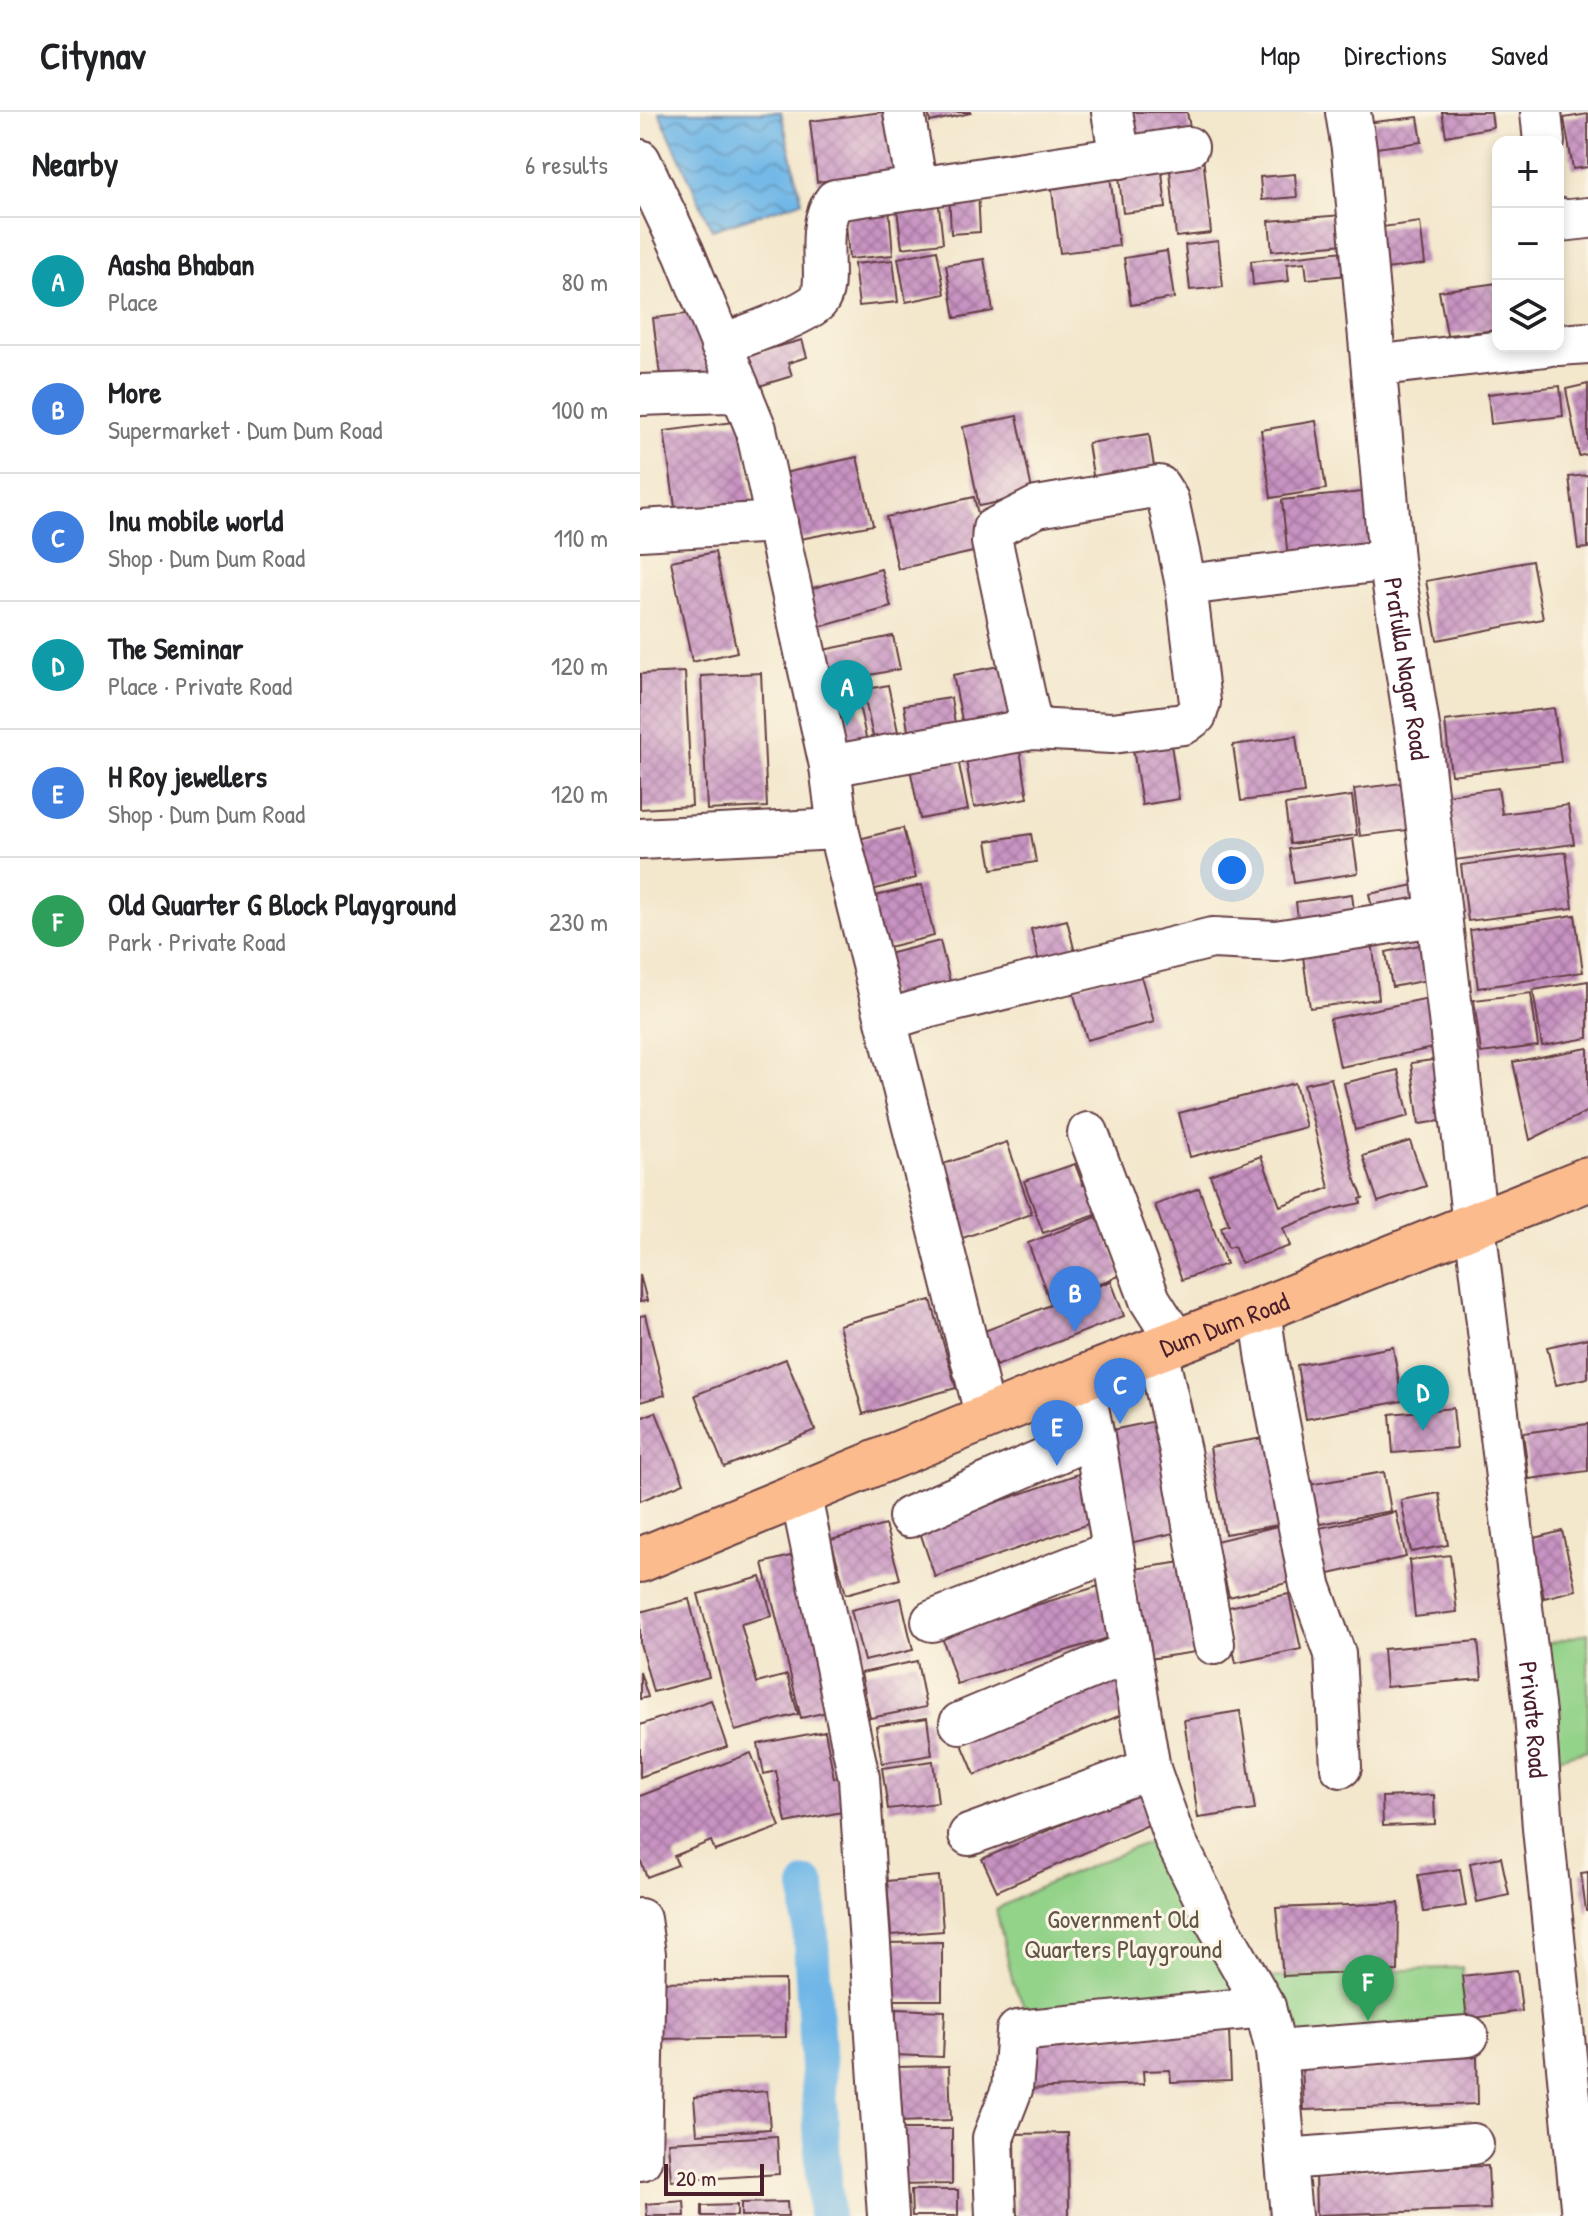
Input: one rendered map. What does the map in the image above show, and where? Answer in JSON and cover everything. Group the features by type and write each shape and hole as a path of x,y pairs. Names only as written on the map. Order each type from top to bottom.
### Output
{"main road":[{"name":"Dum Dum Road","path":"640,1560 1082,1378 1588,1179"}],"street":[{"path":"904,112 917,188"},
{"path":"1112,112 1120,158"},
{"name":"Prafulla Nagar Road","path":"1348,112 1354,149 1391,560 1418,733 1441,915 1475,1225"},
{"path":"1541,112 1543,136"},
{"path":"721,345 807,309 820,299 825,288 821,254 826,217 835,200 1188,147"},
{"path":"640,160 684,253 756,429 830,766 838,829 986,1418"},
{"path":"1564,221 1588,218"},
{"path":"1564,345 1588,343"},
{"path":"1372,366 1494,352"},
{"path":"640,395 728,392 743,397"},
{"path":"830,766 1032,729 1112,733 1184,724 1196,715 1200,702 1186,585 1168,500 1159,486 1037,507 993,529 992,542 1032,729"},
{"path":"640,530 777,522"},
{"path":"1186,585 1391,560"},
{"path":"640,839 838,829"},
{"path":"887,1020 1212,938 1276,941 1441,915"},
{"path":"1088,1133 1166,1346 1180,1451 1214,1644"},
{"name":"Private Road","path":"1475,1225 1535,1713 1543,1828 1582,2216"},
{"path":"1260,1310 1310,1585 1335,1654 1341,1767"},
{"path":"1082,1378 1150,1769 1182,1853 1216,1922 1265,2007 1276,2051 1291,2216"},
{"path":"909,1517 1094,1437"},
{"path":"800,1492 859,1778 888,2216"},
{"path":"932,1621 1113,1551"},
{"path":"960,1723 1130,1652"},
{"path":"969,1835 1150,1769"},
{"path":"640,1919 645,1954 641,2160"},
{"path":"996,2216 993,2138 1012,2089 1017,2031 1265,2007"},
{"path":"1276,2051 1468,2036"},
{"path":"1286,2159 1473,2144"}],"green space":[{"path":"1588,1633 1588,1750 1550,1760 1538,1646"},
{"name":"Government Old Quarters Playground","path":"1160,1837 1247,1994 1030,2018 1013,1983 996,1909 1042,1886"},
{"path":"1462,1967 1468,2036 1280,2050 1265,1978"}],"water":[{"path":"659,112 781,112 802,201 712,230"}],"building":[{"path":"894,112 901,171 817,182 810,121"},
{"path":"928,112 971,112 971,113 930,122"},
{"path":"1125,112 1187,112 1191,132 1131,143"},
{"path":"1442,112 1491,112 1493,127 1446,136"},
{"path":"1588,114 1588,167 1573,169 1564,118"},
{"path":"1418,117 1422,142 1361,150 1357,124"},
{"path":"1203,156 1211,233 1176,237 1169,159"},
{"path":"1161,163 1166,208 1123,213 1118,168"},
{"path":"1109,168 1119,246 1060,253 1050,175"},
{"path":"1295,174 1297,197 1262,200 1260,177"},
{"path":"978,190 980,232 951,234 949,191"},
{"path":"938,197 943,243 902,248 896,202"},
{"path":"889,207 893,255 849,259 845,211"},
{"path":"1342,215 1344,244 1272,251 1269,221"},
{"path":"1420,222 1425,264 1378,270 1374,228"},
{"path":"1218,241 1223,287 1190,290 1185,245"},
{"path":"937,250 945,294 906,302 898,258"},
{"path":"1167,251 1174,298 1131,305 1124,258"},
{"path":"1344,251 1347,275 1307,279 1305,262 1287,264 1289,281 1253,285 1251,261"},
{"path":"984,259 993,311 955,318 946,265"},
{"path":"893,260 898,302 859,306 854,264"},
{"path":"1492,284 1492,331 1447,335 1439,291"},
{"path":"703,312 711,376 661,383 653,318"},
{"path":"802,340 807,357 788,363 792,376 756,387 747,355"},
{"path":"1588,384 1588,454 1579,456 1566,389"},
{"path":"1560,386 1563,416 1491,424 1488,394"},
{"path":"1017,416 1033,495 979,506 963,427"},
{"path":"741,421 752,507 676,514 664,431"},
{"path":"1316,421 1326,489 1271,498 1261,430"},
{"path":"1149,434 1155,473 1094,482 1088,443"},
{"path":"857,457 873,525 800,539 784,473"},
{"path":"1588,475 1588,548 1578,549 1569,477"},
{"path":"1382,490 1388,558 1289,568 1282,500"},
{"path":"974,497 986,549 898,569 886,517"},
{"path":"715,552 737,652 692,662 671,561"},
{"path":"1532,561 1543,619 1437,640 1426,581"},
{"path":"881,569 891,607 816,628 806,590"},
{"path":"893,636 900,669 830,683 823,650"},
{"path":"1009,664 1021,724 965,735 953,675"},
{"path":"685,672 692,806 640,809 640,674"},
{"path":"761,673 767,807 707,810 701,676"},
{"path":"888,685 900,741 875,746 863,690"},
{"path":"951,698 957,736 910,743 904,705"},
{"path":"858,700 868,747 835,753 826,706"},
{"path":"1554,708 1561,762 1451,775 1445,721"},
{"path":"1296,736 1304,793 1241,801 1233,745"},
{"path":"1171,744 1179,799 1142,805 1133,749"},
{"path":"1019,745 1028,798 974,807 965,755"},
{"path":"958,759 968,810 920,819 910,768"},
{"path":"1410,782 1416,829 1360,836 1354,789"},
{"path":"1498,788 1502,814 1568,805 1574,844 1455,860 1446,795"},
{"path":"1352,796 1357,835 1290,844 1285,805"},
{"path":"903,828 916,878 865,892 851,841"},
{"path":"1031,834 1036,862 992,869 987,841"},
{"path":"1353,839 1358,873 1294,883 1289,849"},
{"path":"1566,852 1573,908 1468,921 1461,865"},
{"path":"1425,883 1429,906 1374,916 1369,894"},
{"path":"922,885 934,936 880,949 867,898"},
{"path":"1352,894 1355,920 1299,927 1296,902"},
{"path":"1575,915 1583,972 1478,988 1470,930"},
{"path":"1067,920 1077,961 1041,970 1031,929"},
{"path":"1372,940 1379,999 1310,1008 1302,949"},
{"path":"940,941 953,994 893,1008 880,956"},
{"path":"1429,943 1437,978 1392,987 1386,952"},
{"path":"1139,969 1154,1022 1087,1040 1072,988"},
{"path":"1588,981 1588,1038 1542,1046 1533,990"},
{"path":"1531,993 1538,1046 1481,1053 1474,1000"},
{"path":"1438,996 1448,1045 1340,1067 1330,1019"},
{"path":"1588,1048 1588,1111 1530,1140 1513,1062"},
{"path":"1440,1059 1448,1120 1419,1124 1411,1063"},
{"path":"1398,1070 1409,1116 1355,1130 1344,1083"},
{"path":"1331,1078 1355,1178 1363,1198 1360,1199 1361,1203 1333,1209 1283,1228 1290,1246 1241,1263 1234,1246 1228,1248 1221,1227 1229,1224 1210,1175 1261,1156 1280,1206 1329,1188 1304,1084"},
{"path":"1295,1083 1306,1127 1190,1157 1179,1113"},
{"path":"1410,1141 1426,1186 1378,1202 1363,1156"},
{"path":"1007,1142 1032,1214 954,1241 929,1169"},
{"path":"1075,1164 1083,1185 1100,1179 1111,1210 1043,1233 1024,1181"},
{"path":"1199,1188 1226,1264 1182,1280 1155,1205"},
{"path":"1099,1216 1122,1275 1050,1302 1028,1243"},
{"path":"640,1275 647,1301 640,1302"},
{"path":"1111,1281 1124,1316 996,1366 982,1332"},
{"path":"931,1300 956,1388 863,1414 839,1325"},
{"path":"645,1315 665,1395 640,1402 640,1316"},
{"path":"1588,1338 1588,1378 1556,1385 1547,1347"},
{"path":"1393,1347 1402,1401 1306,1419 1297,1365"},
{"path":"786,1359 815,1430 724,1467 695,1395"},
{"path":"1453,1408 1457,1448 1393,1453 1390,1414"},
{"path":"656,1412 684,1483 640,1501 640,1418"},
{"path":"1161,1420 1183,1531 1125,1544 1102,1432"},
{"path":"1588,1424 1588,1471 1529,1479 1523,1433"},
{"path":"1275,1436 1290,1523 1225,1534 1210,1447"},
{"path":"1384,1472 1391,1511 1315,1525 1308,1485"},
{"path":"1081,1473 1097,1521 935,1577 919,1529"},
{"path":"1439,1493 1448,1545 1411,1552 1401,1500"},
{"path":"1396,1512 1406,1557 1320,1576 1310,1530"},
{"path":"1286,1524 1299,1580 1229,1597 1216,1541"},
{"path":"885,1525 900,1579 846,1594 831,1540"},
{"path":"1562,1531 1576,1590 1544,1598 1531,1539"},
{"path":"810,1551 848,1707 801,1718 763,1563"},
{"path":"1450,1555 1457,1612 1415,1617 1409,1560"},
{"path":"1183,1562 1196,1652 1148,1659 1134,1569"},
{"path":"761,1577 772,1616 741,1624 757,1683 787,1675 798,1714 735,1731 698,1594"},
{"path":"1099,1586 1114,1636 957,1684 941,1634"},
{"path":"1289,1594 1301,1649 1236,1663 1224,1608"},
{"path":"901,1598 913,1650 864,1661 851,1610"},
{"path":"689,1599 709,1677 653,1692 640,1643 640,1612"},
{"path":"1478,1641 1482,1679 1386,1687 1383,1649"},
{"path":"917,1661 926,1707 870,1718 861,1673"},
{"path":"640,1672 648,1697 640,1699"},
{"path":"1117,1678 1131,1711 975,1775 961,1742"},
{"path":"711,1700 727,1747 640,1777 640,1725"},
{"path":"1240,1711 1255,1810 1198,1818 1184,1720"},
{"path":"927,1718 932,1755 882,1763 876,1726"},
{"path":"825,1731 834,1778 845,1776 852,1810 786,1823 776,1771 764,1774 758,1744"},
{"path":"751,1753 780,1827 715,1851 711,1841 674,1856 678,1865 647,1877 640,1859 640,1796"},
{"path":"933,1761 938,1803 888,1809 882,1768"},
{"path":"1139,1791 1153,1823 997,1891 982,1859"},
{"path":"1434,1795 1435,1824 1383,1826 1382,1797"},
{"path":"1501,1857 1509,1895 1477,1902 1470,1863"},
{"path":"1460,1869 1466,1906 1424,1912 1418,1875"},
{"path":"1588,1872 1588,1911 1586,1911 1581,1873"},
{"path":"939,1876 943,1931 891,1935 887,1881"},
{"path":"1399,1903 1398,1971 1283,1976 1276,1908"},
{"path":"942,1942 942,2000 887,2000 887,1943"},
{"path":"1517,1970 1522,2011 1467,2019 1462,1976"},
{"path":"785,1980 786,2037 657,2039 656,1982"},
{"path":"896,2009 945,2011 943,2057 894,2055"},
{"path":"1229,2031 1231,2080 1171,2082 1170,2070 1143,2071 1144,2084 1028,2089 1026,2040"},
{"path":"1477,2057 1478,2104 1304,2110 1302,2063"},
{"path":"949,2066 951,2120 899,2122 897,2067"},
{"path":"767,2091 770,2129 697,2134 694,2097"},
{"path":"895,2129 952,2129 952,2184 896,2185"},
{"path":"1068,2133 1069,2216 1016,2216 1015,2134"},
{"path":"777,2136 779,2174 671,2181 668,2142"},
{"path":"1488,2166 1490,2209 1316,2215 1315,2171"},
{"path":"911,2190 958,2190 958,2216 912,2216"},
{"path":"684,2201 685,2216 647,2216 646,2204"},
{"path":"787,2202 788,2216 741,2216 741,2203"},
{"path":"737,2205 737,2216 702,2216 702,2206"}],"waterway":[{"path":"808,1886 826,2216"}],"place":[{"name":"Aasha Bhaban","path":"847,726"},
{"name":"More","path":"1075,1332"},
{"name":"Inu mobile world","path":"1120,1424"},
{"name":"The Seminar","path":"1423,1431"},
{"name":"H Roy jewellers","path":"1057,1466"},
{"name":"Old Quarter G Block Playground","path":"1368,2021"}]}
